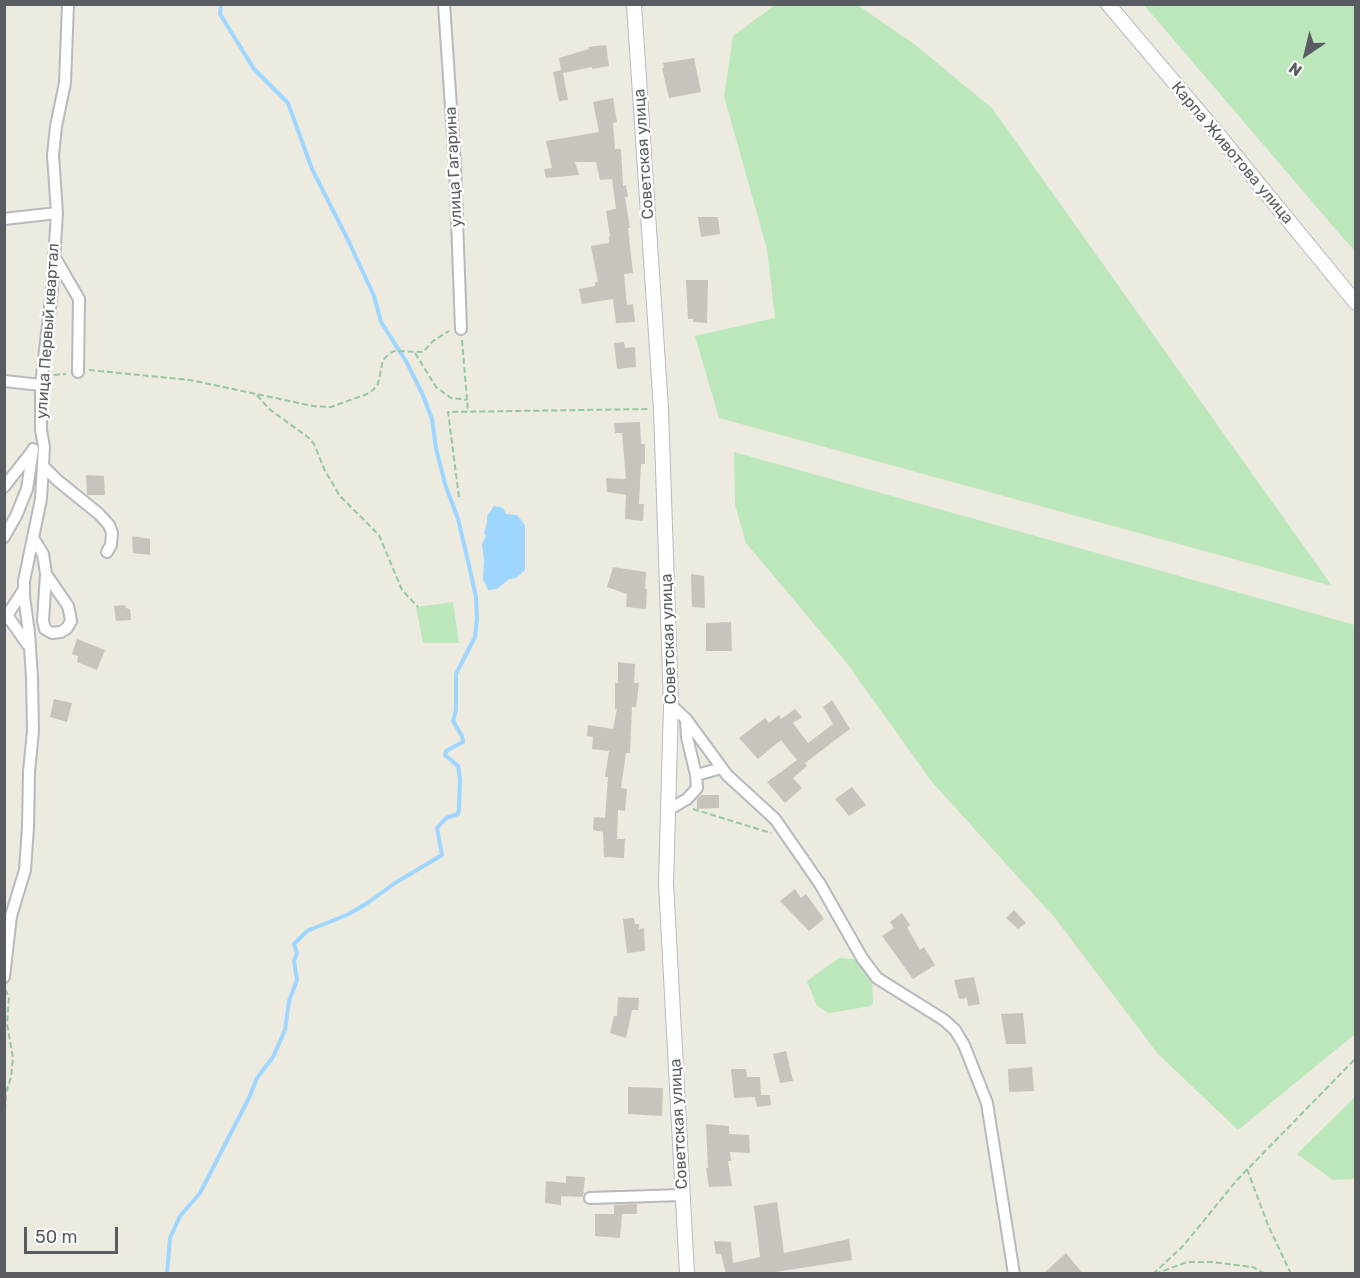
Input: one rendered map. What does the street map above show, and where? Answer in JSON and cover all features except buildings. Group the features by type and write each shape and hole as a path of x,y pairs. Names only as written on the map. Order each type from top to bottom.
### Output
{"main road":[{"name":"Советская улица","path":"634,4 662,409 673,807 666,883 687,1274"},
{"name":"Карпа Животова улица","path":"1108,4 1356,303"}],"street":[{"name":"улица Первый квартал","path":"4,977 11,915 25,870 33,731 30,648 24,589 41,499 44,447 41,430 41,379 57,213 53,155 56,126 65,83 68,4"},
{"name":"улица Гагарина","path":"444,4 455,166 461,329"},
{"path":"4,219 57,213"},
{"path":"54,256 80,299 78,372"},
{"path":"4,381 41,379"},
{"path":"4,537 27,489 33,449 41,430"},
{"path":"4,487 33,449"},
{"path":"43,466 109,525 112,533 111,545 107,552"},
{"path":"33,538 43,554 46,574 43,621 45,629 52,633 61,633 71,621 68,606 46,574"},
{"path":"24,589 6,616 30,648"},
{"path":"671,705 686,719 722,768 775,819 820,884 862,958 877,978 944,1020 955,1030 964,1045 987,1103 1014,1274"},
{"path":"673,807 687,799 697,788 687,737 686,719"},
{"path":"696,775 722,768"},
{"path":"590,1198 682,1195"}],"path":[{"path":"41,379 88,370 190,380 322,408 341,404 373,390 378,384 383,360 394,351 423,352 443,333 461,329 468,411"},
{"path":"414,352 436,387 451,398 468,400"},
{"path":"256,394 260,402 314,444 336,490 379,535 402,590 418,607"},
{"path":"459,497 448,412 662,409"},
{"path":"673,807 788,838"},
{"path":"4,989 9,998 7,1024 13,1058 6,1093 4,1128"},
{"path":"1154,1274 1188,1240 1247,1169 1356,1058"},
{"path":"1247,1169 1268,1226 1291,1274"},
{"path":"1154,1274 1186,1262 1212,1262 1253,1267 1265,1274"}],"green space":[{"path":"854,4 914,44 992,108 1332,586 719,418 695,336 775,318 767,249 724,96 733,36 775,5"},
{"path":"1144,5 1355,5 1355,251 1337,231"},
{"path":"734,452 1355,625 1355,1034 1238,1130 1158,1054 1055,918 932,782 846,662 746,543 735,505"},
{"path":"453,602 459,643 423,643 416,607"},
{"path":"839,958 854,959 864,968 872,983 873,1002 871,1006 829,1013 817,1006 807,981"},
{"path":"1355,1097 1355,1179 1333,1180 1297,1154"}],"water":[{"path":"494,506 503,508 506,514 517,515 525,525 525,570 497,589 488,590 483,579 482,544 486,536 484,533 487,516"}],"waterway":[{"path":"167,1274 170,1238 180,1216 200,1193 257,1078 273,1057 285,1030 289,1001 297,980 294,961 297,953 294,944 307,931 349,914 442,855 437,828 446,818 458,814 459,809 458,766 445,755 446,751 463,742 453,721 456,710 456,674 475,637 477,619 476,597 458,519 445,484 432,419 422,393 406,361 381,322 374,296 312,169 288,103 254,69 220,14 221,4"}]}
